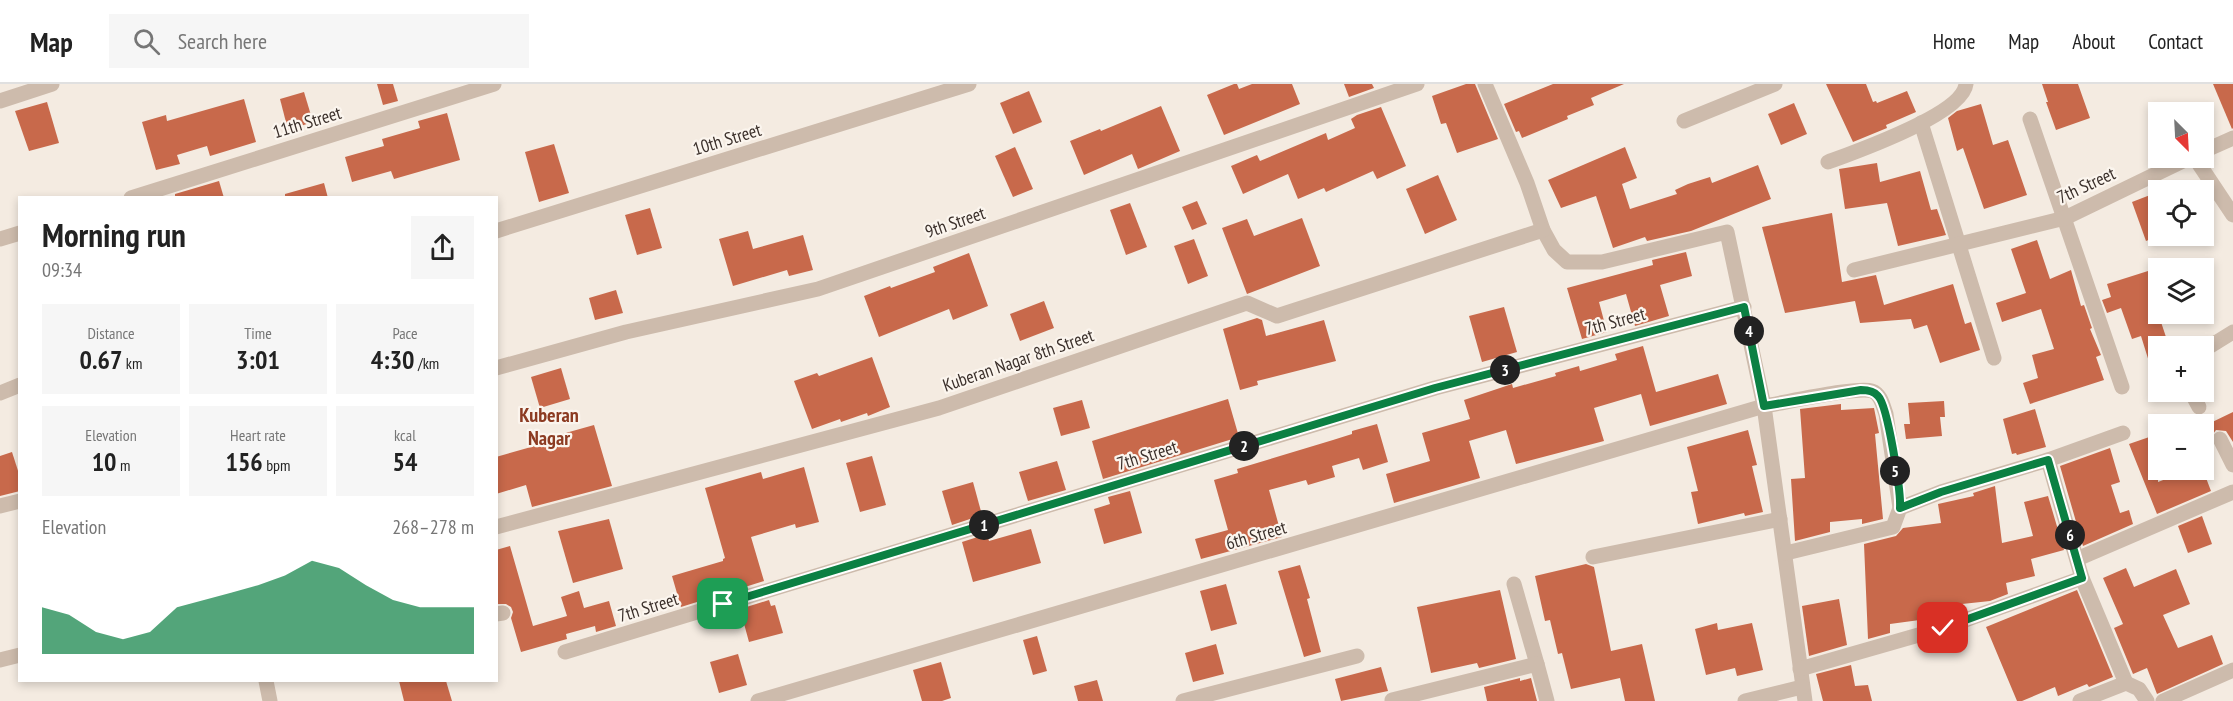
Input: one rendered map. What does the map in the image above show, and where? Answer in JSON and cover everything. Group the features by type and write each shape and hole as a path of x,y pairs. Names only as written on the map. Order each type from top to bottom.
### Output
{"street":[{"path":"0,101 52,84"},
{"name":"11th Street","path":"137,196 494,84"},
{"name":"10th Street","path":"498,230 969,84"},
{"name":"9th Street","path":"498,367 626,332 818,289 1417,84"},
{"path":"1684,121 1775,84"},
{"path":"1828,162 1877,144 1921,123 1956,100 1966,88 1966,84"},
{"path":"1491,86 1543,230 1554,250 1567,262 1602,262 1727,232 1764,406 1804,694 1744,701"},
{"path":"2030,119 2122,387"},
{"path":"1921,123 1994,358"},
{"path":"2214,147 2233,138"},
{"name":"7th Street","path":"1854,270 2065,218 2168,168"},
{"path":"2202,168 2233,214"},
{"name":"Kuberan Nagar 8th Street","path":"498,526 939,408 1246,303 1277,316 1543,230"},
{"path":"0,239 18,234"},
{"name":"7th Street","path":"565,652 1435,388 1744,307"},
{"path":"2214,344 2233,332"},
{"path":"0,393 18,387"},
{"name":"6th Street","path":"758,701 1764,406 1861,390 1877,394 1886,414 1900,508"},
{"path":"2197,402 2199,406"},
{"path":"1786,554 1893,526 1900,508 1941,492 2048,460 2123,433"},
{"path":"2220,439 2233,465"},
{"path":"2048,460 2082,578 2126,683 2139,689 2147,701"},
{"path":"2077,559 2233,492"},
{"path":"0,506 18,502"},
{"path":"1593,557 1780,519"},
{"path":"1800,669 1943,628 2082,578"},
{"path":"1514,584 1547,701"},
{"path":"0,660 18,656"},
{"path":"1183,701 1357,656"},
{"path":"1392,700 1537,664"},
{"path":"2163,701 2233,670"},
{"path":"266,682 270,701"},
{"path":"2080,701 2126,683"}],"building":[{"path":"377,84 393,84 398,101 383,105"},
{"path":"1237,84 1239,89 1252,84 1292,84 1300,104 1224,135 1207,95"},
{"path":"1344,84 1372,84 1374,88 1349,97"},
{"path":"1466,84 1475,84 1498,139 1457,153 1446,123 1441,124 1432,96"},
{"path":"1553,84 1624,84 1591,98 1594,105 1567,116 1568,119 1522,138 1519,131 1516,132 1504,104"},
{"path":"1826,84 1866,84 1873,102 1877,103 1907,91 1916,112 1886,125 1887,128 1853,142"},
{"path":"2042,84 2078,84 2090,118 2056,130"},
{"path":"2213,84 2233,84 2232,129"},
{"path":"1029,91 1042,122 1013,134 1000,103"},
{"path":"304,92 313,122 288,130 280,99"},
{"path":"244,99 256,142 210,156 207,146 177,155 180,164 156,170 142,122 166,115 167,121"},
{"path":"47,102 59,143 29,151 15,111"},
{"path":"1794,103 1807,134 1781,145 1768,114"},
{"path":"1981,104 1993,145 2008,140 2027,195 1984,209 1963,148 1957,151 1948,118 1957,111"},
{"path":"1161,106 1180,151 1138,169 1132,154 1084,175 1070,141"},
{"path":"1381,107 1406,166 1377,179 1373,171 1326,192 1324,188 1298,199 1288,174 1243,194 1231,166 1257,155 1260,161 1326,133 1328,140 1355,128 1351,119 1357,115"},
{"path":"447,113 460,160 394,179 391,171 352,182 345,157 384,146 382,139 420,128 418,121"},
{"path":"554,144 569,193 539,202 525,152"},
{"path":"1015,147 1033,189 1013,197 995,156"},
{"path":"1625,147 1637,178 1622,184 1630,209 1677,194 1675,190 1688,184 1710,177 1712,183 1758,165 1771,199 1691,231 1647,241 1645,237 1613,248 1596,196 1561,208 1548,180"},
{"path":"1877,163 1880,182 1920,171 1931,210 1937,209 1946,235 1898,246 1887,203 1845,209 1839,169"},
{"path":"1438,175 1457,220 1425,234 1406,189"},
{"path":"219,181 223,196 175,196 175,194"},
{"path":"324,183 327,196 285,196 285,194"},
{"path":"2148,196 2148,240 2146,241 2132,202"},
{"path":"1197,201 1207,224 1192,230 1182,207"},
{"path":"1130,203 1147,247 1126,255 1110,210"},
{"path":"650,208 662,248 637,255 625,215"},
{"path":"1832,213 1842,282 1876,275 1884,305 1953,284 1965,324 1971,322 1980,350 1940,363 1927,325 1914,329 1911,319 1860,323 1855,301 1785,313 1762,227"},
{"path":"1302,218 1320,266 1247,294 1222,228 1247,219 1254,236"},
{"path":"748,231 753,249 803,235 813,270 789,276 787,270 733,286 719,239"},
{"path":"1194,239 1208,276 1188,284 1174,246"},
{"path":"2037,240 2050,279 2071,270 2081,306 2084,305 2092,328 2090,329 2101,355 2096,357 2104,380 2030,404 2023,383 2038,378 2032,355 2054,349 2041,309 2002,322 1996,303 2026,293 2011,249"},
{"path":"1686,252 1692,276 1660,285 1669,316 1635,326 1626,294 1599,302 1607,332 1582,339 1567,288 1653,265 1652,260"},
{"path":"969,253 988,306 953,320 949,309 879,337 864,296 935,272 933,267"},
{"path":"2148,271 2148,324 2162,324 2166,336 2148,336 2148,358 2141,336 2132,339 2121,308 2107,313 2102,300 2111,297 2107,284"},
{"path":"616,290 623,313 595,320 589,298"},
{"path":"1044,301 1054,328 1020,341 1010,314"},
{"path":"1504,307 1517,352 1482,362 1469,316"},
{"path":"1257,318 1262,320 1266,336 1324,320 1336,361 1257,381 1258,385 1240,390 1223,329"},
{"path":"1643,346 1656,392 1718,374 1727,404 1650,426 1641,394 1594,408 1604,441 1516,464 1506,430 1469,441 1480,478 1394,503 1386,474 1430,461 1422,433 1470,419 1464,400 1512,384 1513,388 1556,376 1555,373 1579,366 1580,371 1617,360 1615,354"},
{"path":"872,357 890,407 868,416 867,413 841,422 840,419 812,429 794,381 817,373 819,376"},
{"path":"561,368 570,399 540,408 531,377"},
{"path":"1228,399 1239,437 1103,479 1092,441"},
{"path":"1082,400 1090,428 1061,436 1053,408"},
{"path":"1944,401 1945,417 1940,417 1942,436 1906,439 1904,424 1910,424 1908,403"},
{"path":"1841,404 1841,410 1874,408 1879,433 1875,434 1883,519 1862,524 1862,519 1830,522 1830,532 1795,541 1791,479 1805,478 1800,409"},
{"path":"2035,409 2046,447 2017,455 2012,454 2003,419"},
{"path":"2233,412 2233,442 2226,431 2216,430 2214,433 2214,421"},
{"path":"1377,424 1388,462 1363,470 1359,458 1332,466 1335,477 1308,485 1306,480 1269,490 1282,537 1201,559 1195,539 1228,530 1214,480 1238,473 1237,469 1352,434 1352,431"},
{"path":"594,425 612,486 532,507 526,485 498,493 498,456 563,438 562,434"},
{"path":"1748,430 1757,465 1752,466 1763,512 1745,516 1744,513 1698,524 1691,492 1698,491 1687,447"},
{"path":"2148,437 2148,480 2158,480 2158,482 2207,480 2211,491 2157,514 2129,444"},
{"path":"2110,448 2120,482 2111,485 2120,513 2129,510 2133,524 2083,546 2060,466"},
{"path":"12,452 18,471 18,492 0,496 0,456"},
{"path":"872,456 886,505 860,512 846,463"},
{"path":"1057,461 1066,490 1028,501 1019,472"},
{"path":"804,467 819,522 796,528 795,524 751,537 764,581 681,607 672,576 723,561 725,558 705,488 761,472 763,479"},
{"path":"973,482 982,515 952,525 942,491"},
{"path":"1995,486 2002,543 2033,536 2024,502 2048,496 2064,550 2031,559 2035,576 2006,583 2008,594 1990,601 1925,608 1927,619 1890,624 1890,633 1868,639 1864,544 1896,536 1903,528 1941,523 1938,504 1974,496 1973,493"},
{"path":"1130,491 1142,533 1104,544 1094,509 1110,504 1108,497"},
{"path":"2202,516 2212,544 2188,553 2178,526"},
{"path":"609,519 623,569 573,583 558,531"},
{"path":"1031,529 1041,563 973,582 962,542 987,534 989,541"},
{"path":"510,546 533,626 567,616 561,597 579,591 584,608 609,601 616,626 596,632 595,626 566,634 567,639 521,652 511,618 513,612 511,607 498,604 498,549"},
{"path":"1586,564 1594,567 1611,651 1642,644 1655,701 1625,701 1620,678 1571,689 1562,653 1558,654 1550,620 1545,621 1535,576"},
{"path":"1300,565 1310,598 1307,599 1321,652 1304,657 1278,571"},
{"path":"2126,568 2134,587 2176,569 2190,604 2163,615 2178,648 2212,635 2223,664 2157,694 2147,668 2133,674 2114,628 2123,624 2103,578"},
{"path":"1226,584 1237,624 1211,631 1200,591"},
{"path":"1500,590 1516,659 1479,668 1477,663 1431,673 1417,607"},
{"path":"2077,590 2113,677 2089,687 2087,684 2058,696 2055,687 2017,701 1986,627"},
{"path":"1839,599 1847,645 1809,656 1802,606"},
{"path":"769,600 771,606 775,605 783,633 749,642 740,609"},
{"path":"1717,623 1718,630 1752,623 1763,670 1737,676 1735,668 1706,675 1695,629"},
{"path":"1037,636 1047,671 1033,675 1023,640"},
{"path":"1216,644 1224,674 1193,682 1185,653"},
{"path":"738,654 747,685 719,693 710,662"},
{"path":"941,662 951,698 942,701 922,701 913,670"},
{"path":"1851,665 1855,686 1868,685 1872,701 1823,701 1816,674"},
{"path":"1381,667 1388,691 1341,701 1335,679"},
{"path":"1520,678 1520,681 1531,678 1537,701 1487,701 1484,687"},
{"path":"1097,680 1103,701 1078,701 1074,686"},
{"path":"399,682 446,682 452,701 404,701"}],"district":[{"name":"Kuberan Nagar","path":"549,426"}],"route":[{"path":"723,604 1435,388 1744,307 1764,406 1861,390 1871,391 1882,400 1900,508 1941,492 2048,460 2082,578 1943,628"}]}
